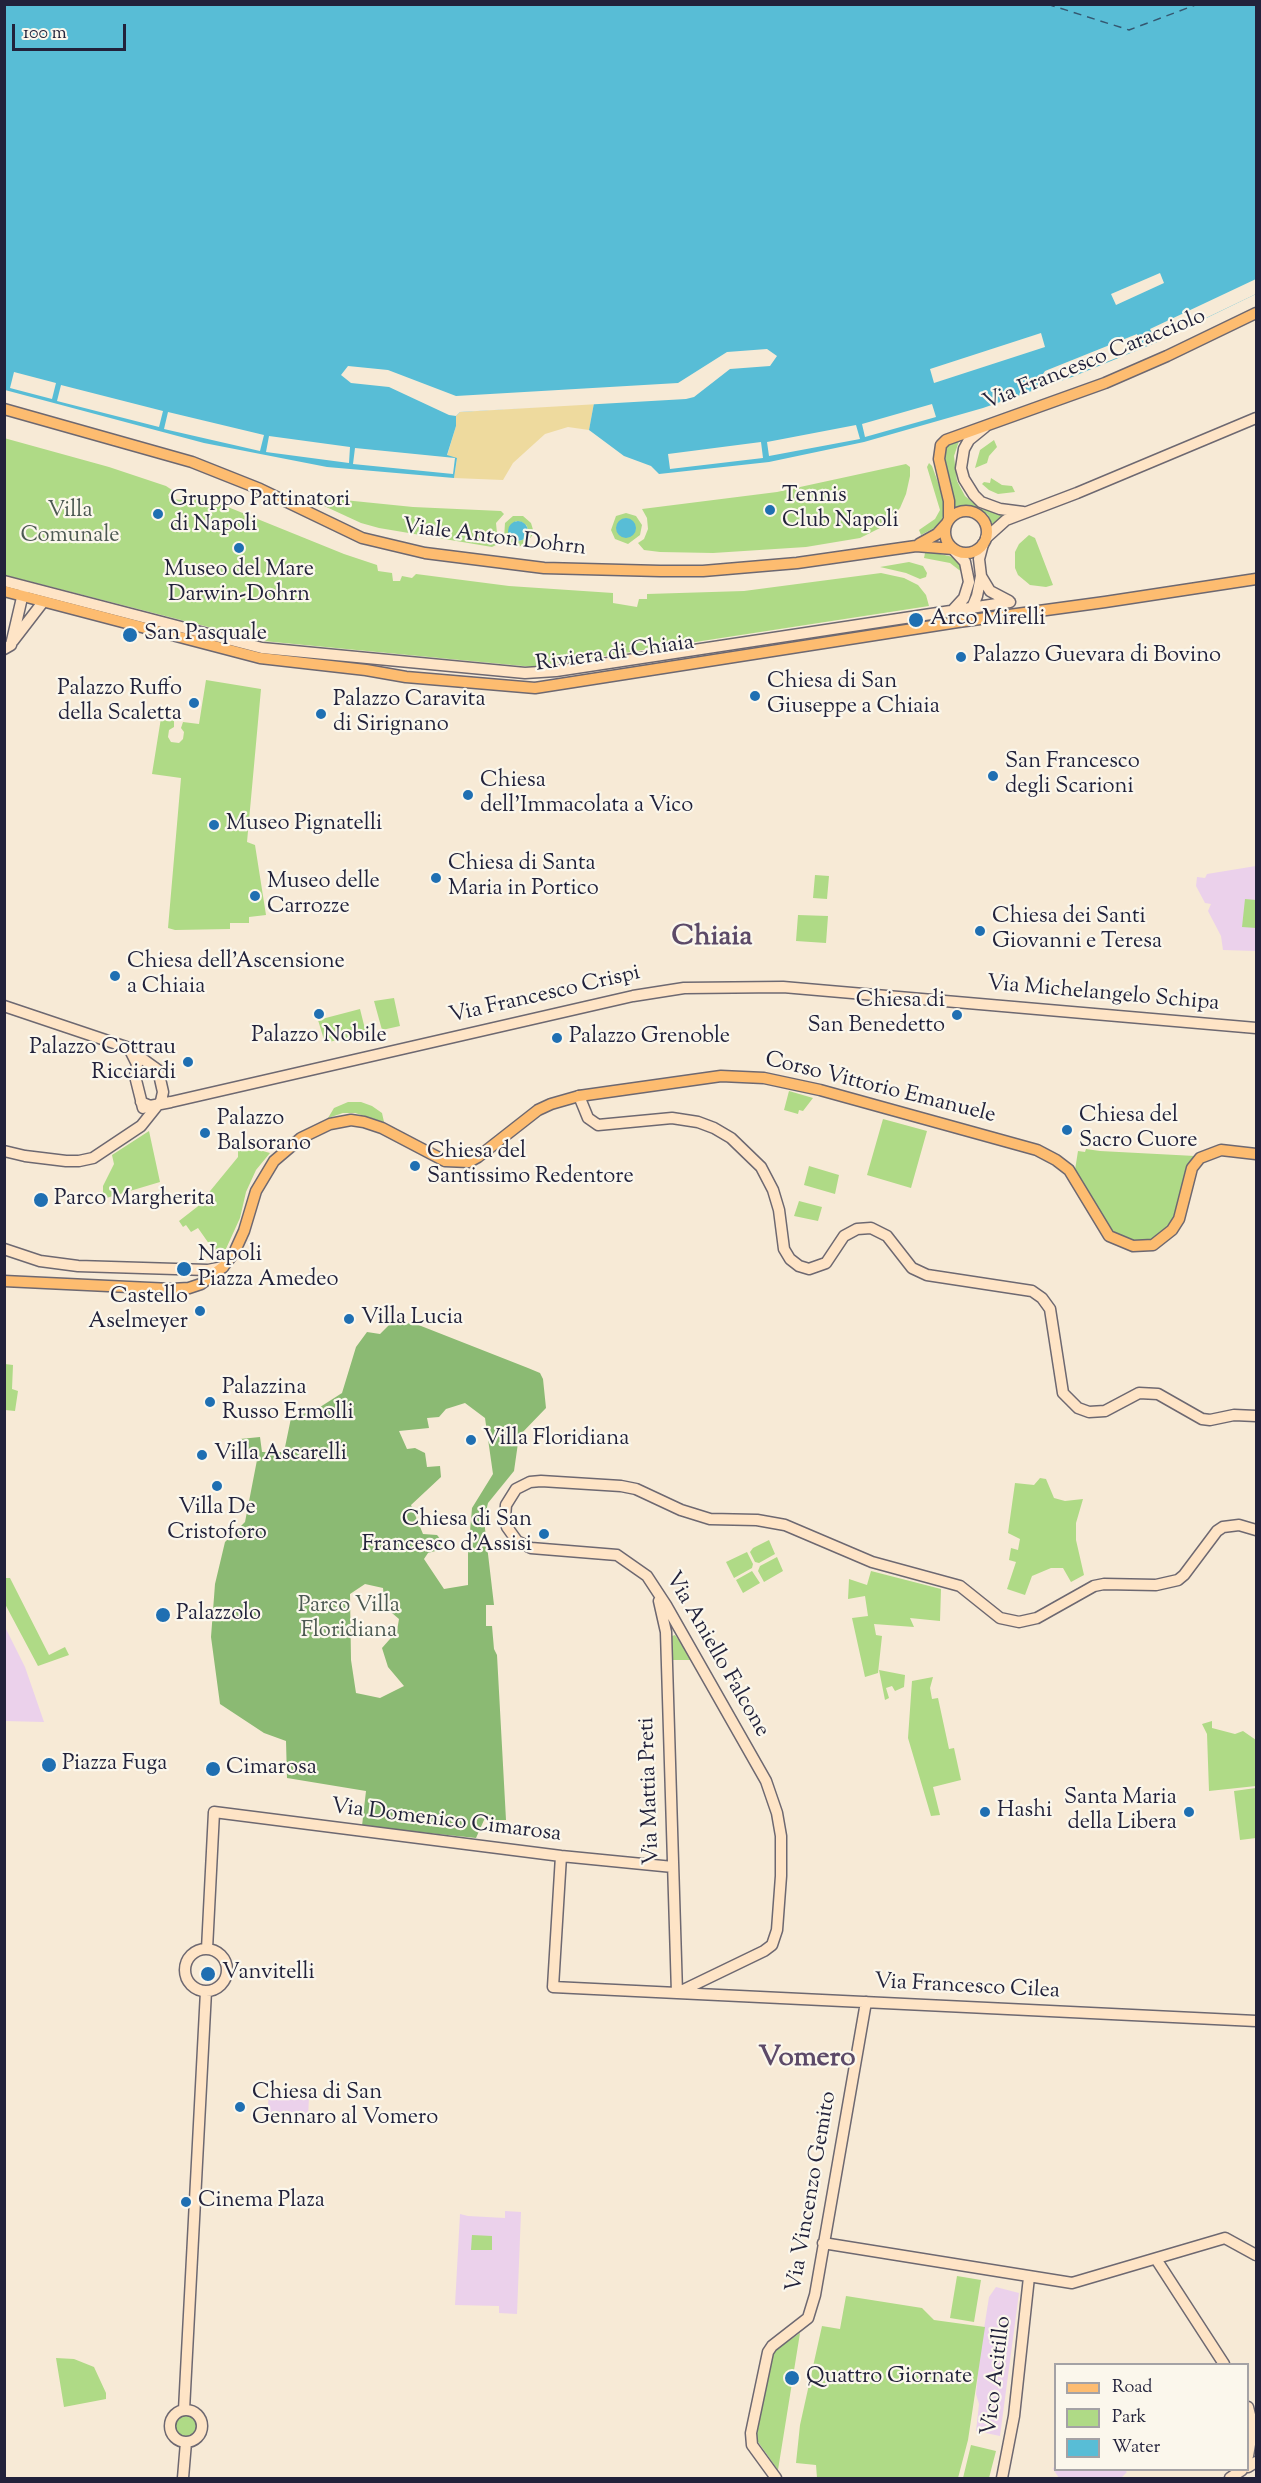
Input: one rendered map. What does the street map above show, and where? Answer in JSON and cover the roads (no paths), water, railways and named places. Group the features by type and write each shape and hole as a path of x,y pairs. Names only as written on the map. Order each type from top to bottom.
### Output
{"main road":[{"name":"Via Francesco Caracciolo","path":"948,521 949,501 939,459 941,445 946,440 1136,370 1257,313"},
{"name":"Viale Anton Dohrn","path":"4,409 225,474 372,541 416,552 575,570 703,571 797,563 916,546 952,549"},
{"path":"961,512 975,513 985,524 984,541 972,552 965,553 952,549 945,538 948,521 961,512"},
{"name":"Viale Anton Dohrn","path":"916,546 937,534 948,521"},
{"name":"Riviera di Chiaia","path":"4,591 23,591 44,602 260,658 406,677 530,688 608,678 984,618 1257,579"},
{"name":"Corso Vittorio Emanuele","path":"186,1289 201,1284 223,1267 238,1245 256,1191 267,1171 281,1153 313,1131 337,1122 364,1122 382,1128 445,1161 468,1162 478,1157 538,1110 579,1096 721,1076 756,1076 820,1089 1031,1148 1052,1157 1077,1181 1109,1236 1123,1243 1143,1246 1160,1241 1175,1226 1190,1173 1200,1158 1221,1150 1257,1154"},
{"path":"4,1281 186,1289"}],"street":[{"path":"958,622 973,607 981,576 979,559 984,541 1006,520 1257,418"},
{"path":"986,426 969,440 964,449 961,468 968,488 990,506 1010,511 1029,512"},
{"path":"952,549 961,556 967,568 968,591 973,607 984,618"},
{"name":"Riviera di Chiaia","path":"4,581 23,591 74,600 262,648 537,673 1010,602 993,594 981,576"},
{"path":"9,646 23,591"},
{"path":"953,610 968,591"},
{"path":"9,646 44,602"},
{"name":"Via Francesco Crispi","path":"141,1102 150,1106 171,1102 669,989 783,987 946,1000"},
{"name":"Via Michelangelo Schipa","path":"946,1000 1257,1028"},
{"path":"4,1006 101,1037 129,1049 159,1072 162,1088 162,1098 141,1126 105,1151 82,1161 25,1156 4,1151"},
{"path":"129,1049 135,1058 144,1112 141,1126"},
{"path":"136,1072 144,1068 154,1068"},
{"path":"579,1096 588,1118 598,1125 672,1118 698,1122 731,1138 761,1167 773,1190 779,1210 784,1249 790,1259 799,1266 809,1269 821,1266 830,1260 841,1240 850,1231 871,1228 887,1236 912,1268 927,1275 1032,1291 1042,1298 1050,1309 1063,1393 1078,1408 1089,1412 1105,1411 1139,1393 1158,1394 1202,1419 1210,1420 1234,1415 1257,1416"},
{"path":"4,1249 28,1258 60,1264 186,1270 215,1270 223,1267"},
{"path":"186,1270 197,1278 195,1284 186,1289"},
{"name":"Via Aniello Falcone","path":"676,1993 772,1945 777,1930 781,1836 777,1813 766,1781 647,1576 617,1556 531,1548 517,1541 505,1522 506,1505 512,1492 530,1482 577,1482 621,1486 636,1489 681,1510 710,1519 757,1520 785,1525 872,1562 960,1586 1000,1618 1019,1622 1037,1618 1094,1586 1104,1584 1156,1585 1178,1580 1216,1531 1223,1527 1239,1526 1257,1530"},
{"name":"Via Mattia Preti","path":"656,1590 666,1632 676,1993"},
{"name":"Via Domenico Cimarosa","path":"207,1949 214,1812 561,1856 673,1867"},
{"name":"Via Francesco Cilea","path":"561,1856 553,1987 1257,2021"},
{"path":"207,1949 218,1952 223,1957 227,1970 226,1977 219,1987 206,1991 193,1987 185,1976 185,1968 191,1955 207,1949"},
{"path":"184,2410 206,1991"},
{"name":"Via Vincenzo Gemito","path":"776,2478 752,2445 750,2433 768,2352 772,2346 808,2318 866,2002"},
{"path":"823,2243 1072,2283 1225,2238 1257,2255"},
{"path":"1156,2259 1223,2363"},
{"name":"Vico Acitillo","path":"1002,2478 1014,2416 1029,2277"},
{"path":"183,2478 186,2446 196,2438 202,2424 194,2412 184,2410 174,2414 171,2418 170,2429 176,2439 186,2446"},
{"path":"1249,2411 1253,2427 1249,2447"}],"water":[{"path":"4,5 1256,5 1256,294 1155,343 1072,377 983,408 864,442 769,462 659,474 651,466 624,456 589,430 594,403 460,412 456,416 456,426 447,455 457,458 454,478 327,467 204,443 5,390"},
{"path":"626,518 633,521 636,528 633,535 626,538 619,535 616,528 619,521"},
{"path":"518,521 525,524 528,531 525,538 518,541 511,538 508,531 511,524"}],"place":[{"name":"Tennis Club Napoli","path":"770,510"},
{"name":"Gruppo Pattinatori di Napoli","path":"158,514"},
{"name":"Museo del Mare Darwin-Dohrn","path":"239,548"},
{"name":"Arco Mirelli","path":"916,620"},
{"name":"San Pasquale","path":"130,635"},
{"name":"Palazzo Guevara di Bovino","path":"961,657"},
{"name":"Chiesa di San Giuseppe a Chiaia","path":"755,696"},
{"name":"Palazzo Ruffo della Scaletta","path":"194,703"},
{"name":"Palazzo Caravita di Sirignano","path":"321,714"},
{"name":"San Francesco degli Scarioni","path":"993,776"},
{"name":"Chiesa dell'Immacolata a Vico","path":"468,795"},
{"name":"Museo Pignatelli","path":"214,825"},
{"name":"Chiesa di Santa Maria in Portico","path":"436,878"},
{"name":"Museo delle Carrozze","path":"255,896"},
{"name":"Chiesa dei Santi Giovanni e Teresa","path":"980,931"},
{"name":"Chiesa dell'Ascensione a Chiaia","path":"115,976"},
{"name":"Palazzo Nobile","path":"319,1014"},
{"name":"Chiesa di San Benedetto","path":"957,1015"},
{"name":"Palazzo Grenoble","path":"557,1038"},
{"name":"Palazzo Cottrau Ricciardi","path":"188,1062"},
{"name":"Chiesa del Sacro Cuore","path":"1067,1130"},
{"name":"Palazzo Balsorano","path":"205,1133"},
{"name":"Chiesa del Santissimo Redentore","path":"415,1166"},
{"name":"Parco Margherita","path":"41,1200"},
{"name":"Napoli Piazza Amedeo","path":"184,1269"},
{"name":"Castello Aselmeyer","path":"200,1311"},
{"name":"Villa Lucia","path":"349,1319"},
{"name":"Palazzina Russo Ermolli","path":"210,1402"},
{"name":"Villa Floridiana","path":"471,1440"},
{"name":"Villa Ascarelli","path":"202,1455"},
{"name":"Villa De Cristoforo","path":"217,1486"},
{"name":"Chiesa di San Francesco d'Assisi","path":"544,1534"},
{"name":"Palazzolo","path":"163,1615"},
{"name":"Piazza Fuga","path":"49,1765"},
{"name":"Cimarosa","path":"213,1769"},
{"name":"Hashi","path":"985,1812"},
{"name":"Santa Maria della Libera","path":"1189,1812"},
{"name":"Vanvitelli","path":"208,1974"},
{"name":"Chiesa di San Gennaro al Vomero","path":"240,2107"},
{"name":"Cinema Plaza","path":"186,2202"},
{"name":"Quattro Giornate","path":"792,2378"}],"district":[{"name":"Chiaia","path":"712,939"},
{"name":"Vomero","path":"807,2060"}],"park label":[{"name":"Villa Comunale","path":"70,524"},
{"name":"Parco Villa Floridiana","path":"349,1620"}]}
